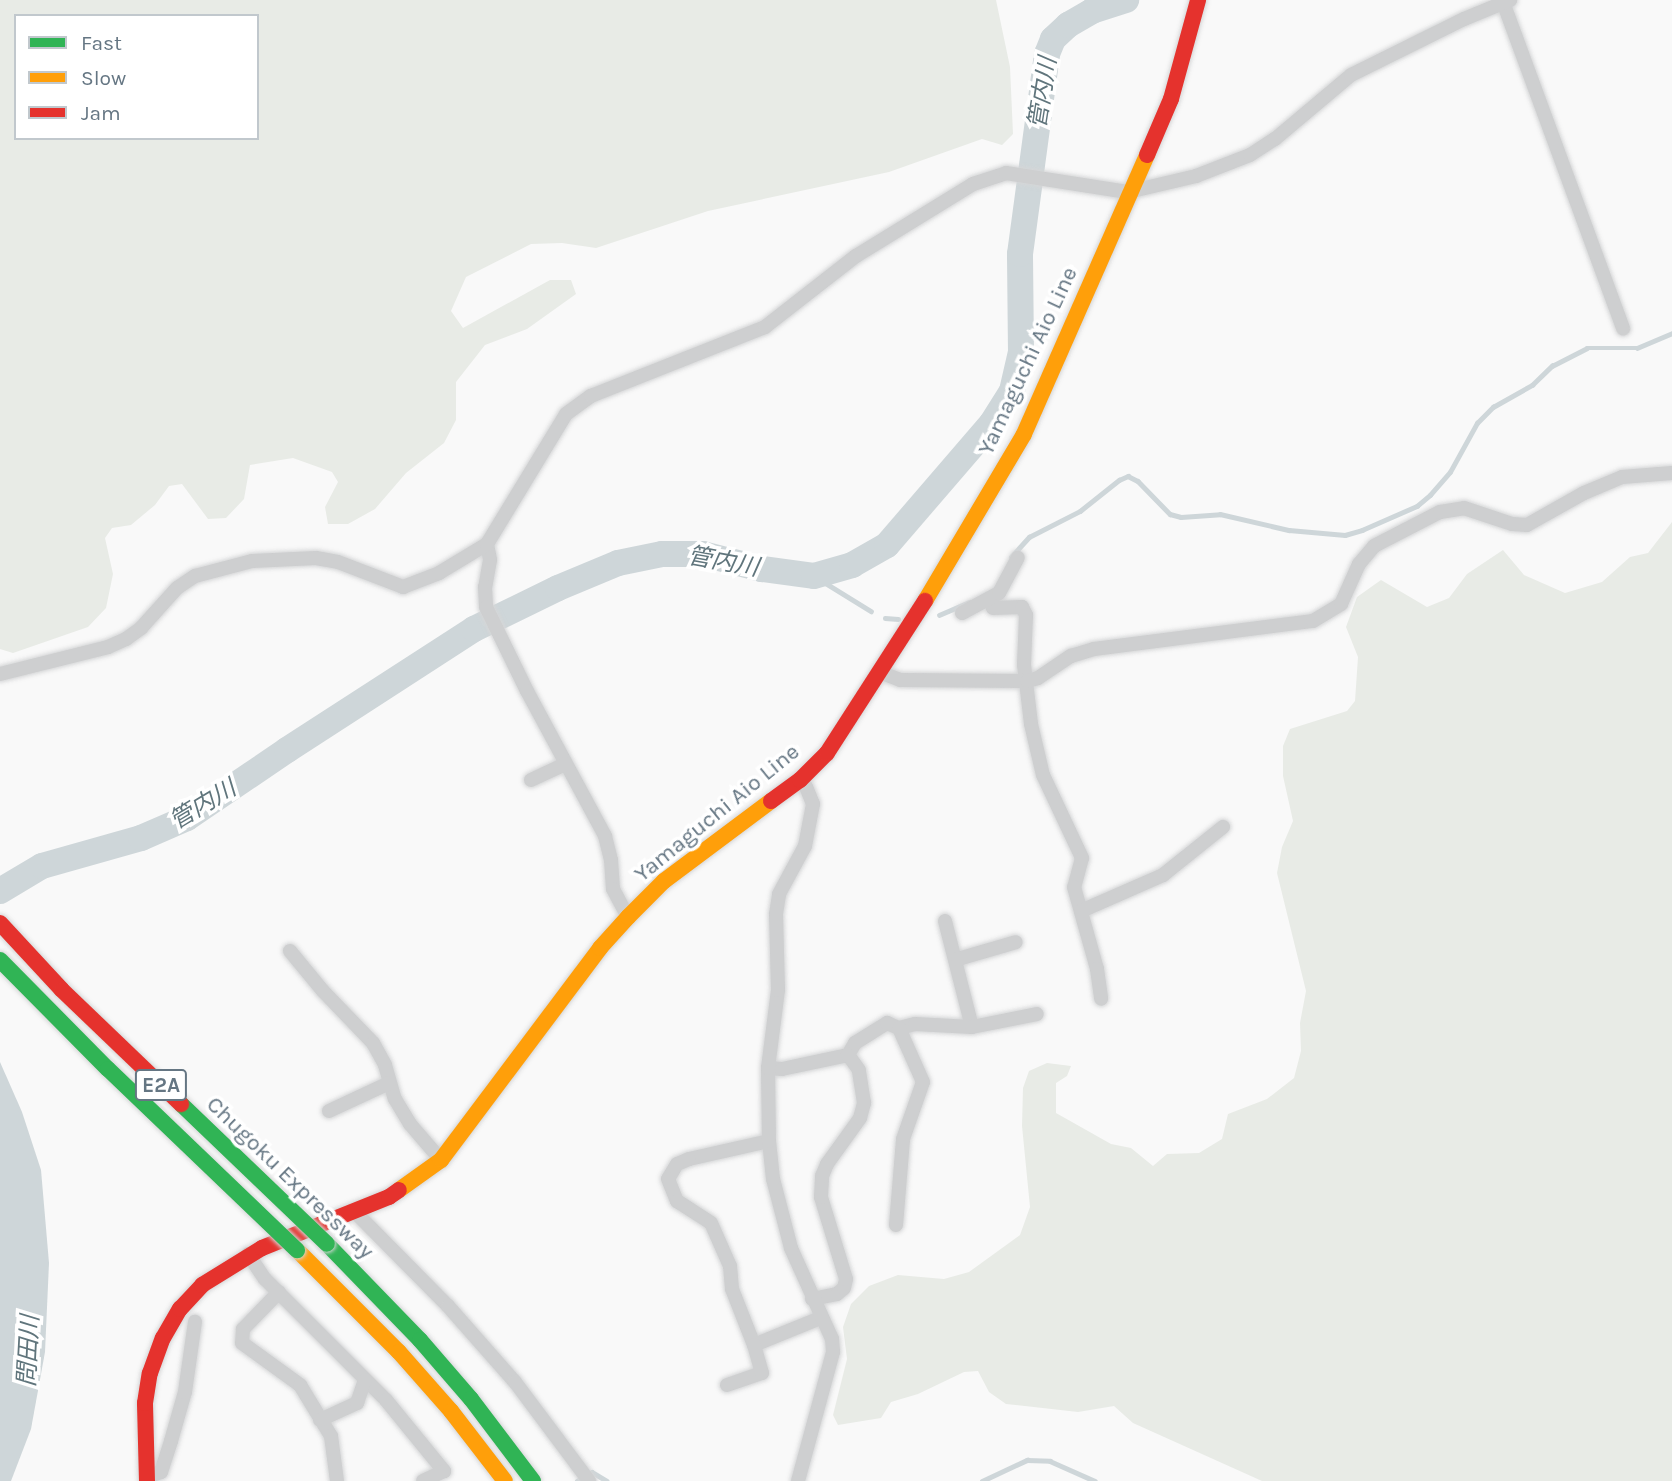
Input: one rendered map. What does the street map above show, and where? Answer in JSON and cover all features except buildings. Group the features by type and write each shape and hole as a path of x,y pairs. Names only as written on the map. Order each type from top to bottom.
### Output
{"main road":[{"name":"Yamaguchi Aio Line","path":"155,1478 145,1403 150,1373 163,1338 180,1309 202,1285 248,1254 356,1213 389,1197 441,1160 600,948 628,917 664,881 800,780 827,753 882,673 1024,434 1171,99 1198,0"},
{"name":"Chugoku Expressway","path":"0,923 62,990 327,1244 420,1340 471,1398 533,1481"},
{"name":"Chugoku Expressway","path":"0,960 399,1352 451,1411 505,1481"}],"street":[{"path":"0,674 108,647 126,639 141,628 177,588 195,576 216,569 252,561 316,558 338,562 403,587 439,573 487,544 566,414 591,396 765,327 856,256 965,189 994,176 1039,178 1128,192 1177,182 1250,155 1275,139 1351,75 1507,1 1623,329"},
{"path":"882,673 900,680 1027,681 1038,678 1071,656 1094,649 1313,621 1341,604 1359,564 1374,546 1440,512 1464,508 1511,524 1527,525 1584,493 1622,477 1672,474"},
{"path":"487,544 490,560 485,587 486,607 503,636 527,691 605,836 611,860 613,889 628,917"},
{"path":"962,613 999,593 1018,558"},
{"path":"990,599 993,608 1022,607 1026,615 1031,724 1043,775 1082,858 1074,887 1097,968 1101,999"},
{"path":"531,780 566,764"},
{"path":"797,1481 833,1352 832,1339 820,1318 791,1248 778,1201 769,1140 768,1068 778,990 776,914 779,894 805,846 813,804 800,780"},
{"path":"1081,911 1163,874 1223,827"},
{"path":"945,921 958,959 972,1027"},
{"path":"958,959 1016,942"},
{"path":"290,951 323,991 373,1043 385,1065 389,1083 411,1124 441,1160"},
{"path":"768,1068 782,1069 848,1055 855,1042 887,1023 899,1028 915,1024 972,1027 1037,1014"},
{"path":"896,1226 903,1139 923,1082 899,1028"},
{"path":"812,1299 837,1294 844,1288 846,1279 821,1197 822,1176 827,1164 860,1118 864,1103 859,1070 848,1055"},
{"path":"329,1111 389,1083"},
{"path":"727,1384 762,1373 754,1345 732,1289 730,1266 711,1223 677,1201 668,1179 677,1164 689,1159 769,1140"},
{"path":"356,1213 465,1325 515,1382 589,1481"},
{"path":"248,1254 279,1292 386,1400 448,1476 423,1481"},
{"path":"279,1292 243,1329 242,1343 300,1385 331,1436 337,1481"},
{"path":"754,1345 820,1318"},
{"path":"155,1478 185,1392 195,1322"},
{"path":"320,1420 357,1403 365,1380"}],"shaded area":[{"path":"0,0 996,0 1010,67 1013,134 1002,145 982,139 889,172 708,211 596,248 562,243 531,244 466,277 451,311 463,328 550,280 571,280 576,294 527,329 485,345 456,382 456,420 444,443 406,473 375,509 348,524 328,524 325,507 338,482 332,472 293,458 250,465 244,499 226,518 208,519 182,484 169,486 155,505 131,525 112,528 105,538 113,574 106,608 88,627 13,653 0,649"},
{"path":"1672,522 1672,1481 1262,1481 1133,1423 1114,1406 1078,1412 1006,1404 989,1392 978,1371 964,1372 918,1394 891,1402 881,1418 838,1425 833,1415 847,1359 843,1327 851,1304 869,1286 898,1275 944,1279 969,1272 1020,1235 1030,1207 1022,1126 1023,1088 1029,1071 1047,1063 1071,1066 1067,1076 1056,1083 1056,1113 1111,1144 1131,1148 1153,1166 1167,1154 1199,1153 1222,1139 1228,1114 1267,1099 1294,1078 1301,1051 1300,1023 1306,991 1277,873 1282,847 1293,821 1283,776 1283,746 1290,729 1347,711 1355,701 1358,657 1346,627 1357,597 1381,580 1427,607 1449,598 1467,574 1503,550 1524,575 1565,593 1602,582 1630,557 1648,553"}],"water":[{"name":"問田川","path":"0,1062 22,1112 41,1170 49,1263 45,1352 31,1429 11,1481 0,1481"}],"waterway":[{"name":"管内川","path":"0,891 42,866 141,838 187,818 474,629 558,588 618,563 662,554 703,554 762,569 814,576 852,565 887,545 992,423 1012,391 1021,352 1020,254 1047,54 1053,39 1068,25 1092,11 1126,0"},
{"path":"1011,557 1029,537 1080,511 1128,476 1138,481 1170,514 1181,517 1220,514 1289,530 1345,535 1362,530 1417,506 1430,495 1450,472 1477,423 1493,407 1532,385 1552,366 1587,348 1637,348 1672,333"},
{"path":"814,576 871,611"},
{"path":"939,615 969,602"},
{"path":"885,618 898,619"},
{"path":"982,1481 1027,1460 1050,1461 1095,1481"},
{"path":"577,1481 592,1472 607,1481"}],"traffic: fast":[{"path":"0,960 108,1069 297,1250"},
{"path":"181,1104 327,1244"},
{"path":"327,1244 420,1340 471,1399 533,1481"}],"traffic: slow":[{"path":"925,601 1024,434 1147,155"},
{"path":"399,1190 441,1160 600,948 628,917 664,881 771,801"},
{"path":"297,1250 399,1352 451,1411 505,1481"}],"traffic: jam":[{"path":"1147,155 1171,99 1198,0"},
{"path":"771,801 800,780 827,753 925,601"},
{"path":"0,923 62,990 181,1104"},
{"path":"147,1481 145,1403 150,1373 163,1338 180,1309 202,1285 262,1248 389,1197 399,1190"}]}
